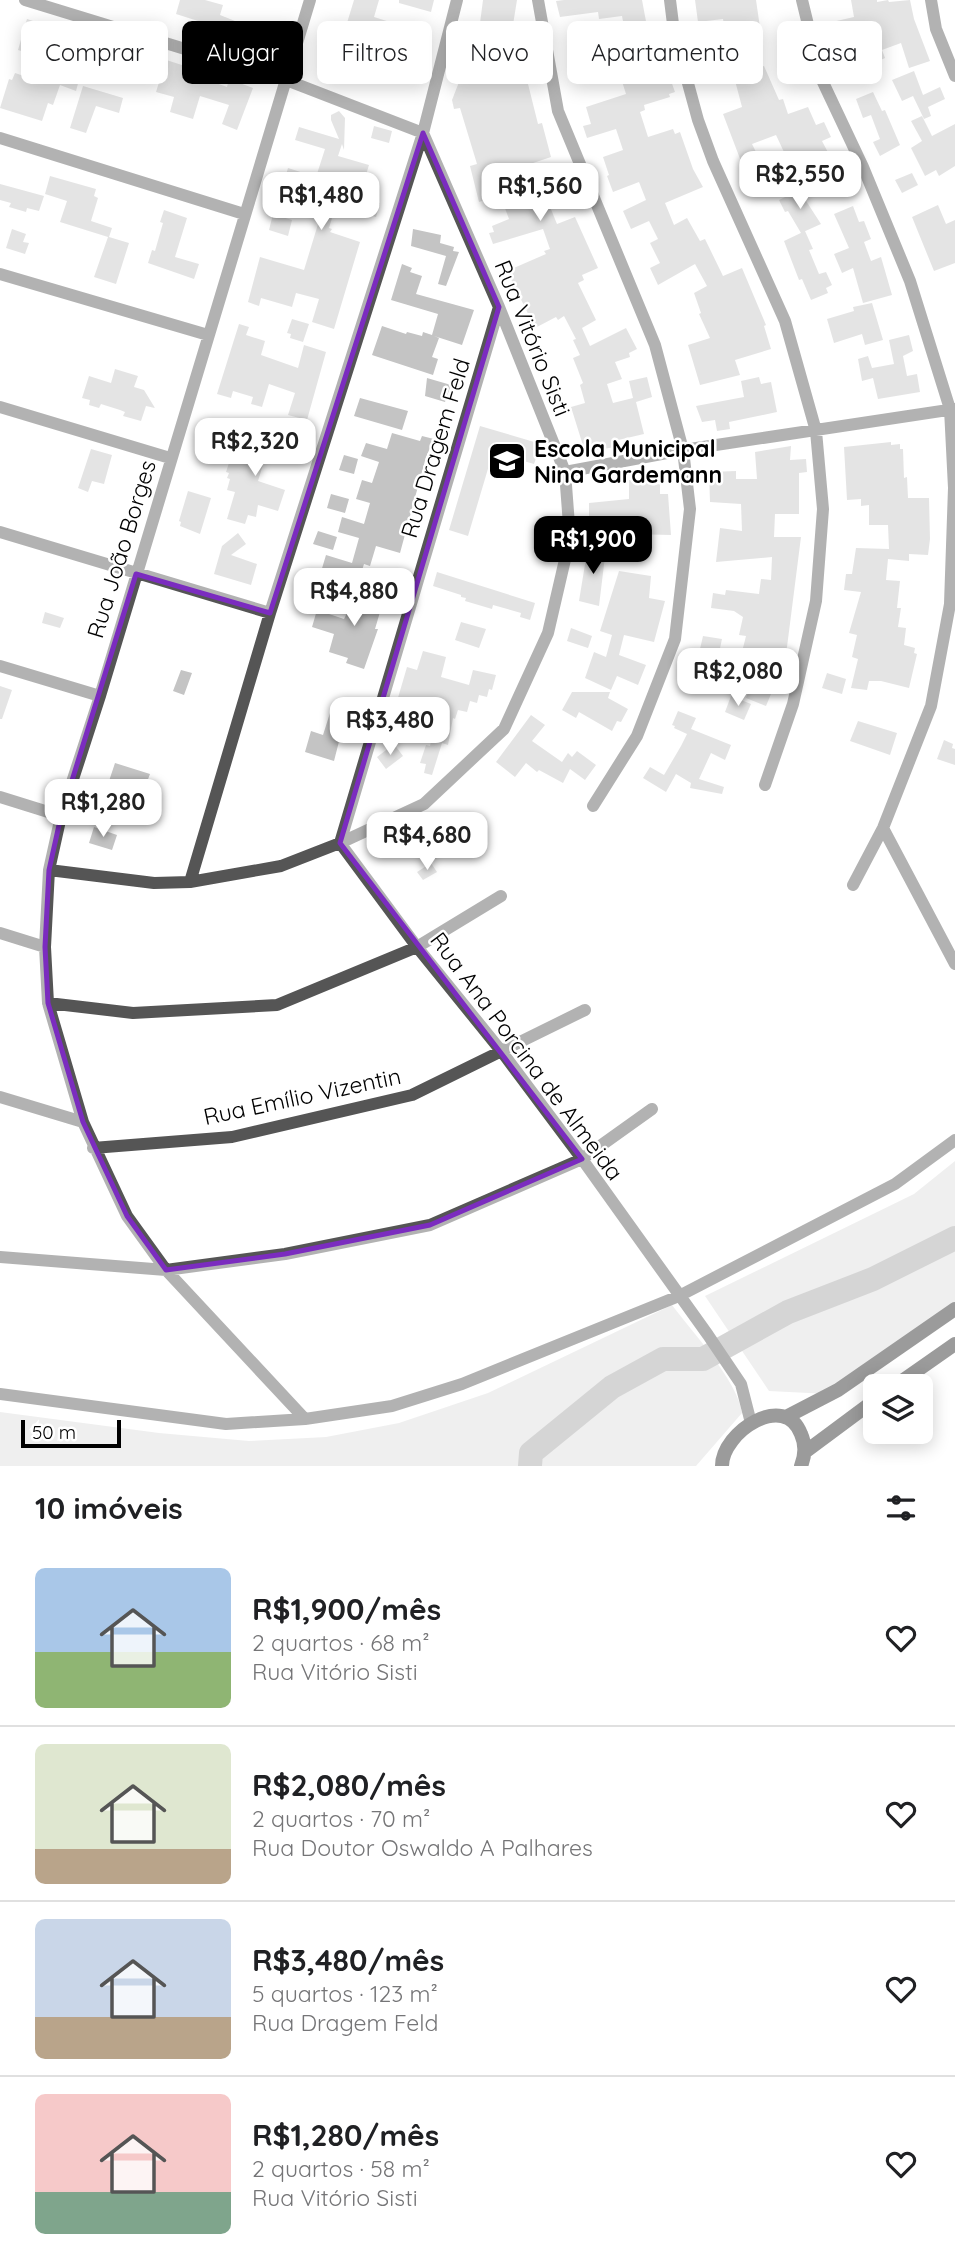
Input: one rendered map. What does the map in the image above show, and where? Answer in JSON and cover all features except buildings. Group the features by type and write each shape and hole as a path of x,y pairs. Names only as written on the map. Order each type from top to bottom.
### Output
{"main road":[{"path":"719,1464 727,1447 751,1423 764,1417 786,1417 838,1390 955,1309"},
{"path":"912,1374 955,1344"},
{"path":"803,1459 863,1411"},
{"path":"786,1417 794,1422 801,1432 803,1459"}],"street":[{"path":"25,0 182,48"},
{"name":"Rua João Borges","path":"303,23 310,0"},
{"path":"190,882 270,614 423,132 457,0"},
{"path":"538,0 558,111 576,160 655,345 683,450 691,509 675,639 637,736 593,806"},
{"path":"670,0 674,32 698,120 713,161 785,321 816,431 822,509 816,601 793,704 765,785"},
{"path":"802,0 821,78 863,167 910,282 952,409 954,488 950,604 931,706 883,828 853,885"},
{"path":"931,0 936,29 955,76"},
{"name":"Rua João Borges","path":"285,84 100,696 61,816 49,870 45,947 48,1003 83,1122 127,1216 166,1270 305,1419"},
{"path":"297,84 423,132"},
{"name":"Rua Vitório Sisti","path":"49,870 153,883 190,882 281,866 340,843 424,804 504,730 548,634 569,538 565,472 499,307 423,132"},
{"path":"0,138 244,214"},
{"path":"0,274 208,335"},
{"name":"Rua Dragem Feld","path":"340,843 499,307"},
{"path":"0,407 170,458"},
{"path":"565,472 683,450 952,409"},
{"path":"0,532 270,614"},
{"path":"0,666 100,696"},
{"path":"0,797 61,816"},
{"path":"883,828 955,964"},
{"name":"Rua Ana Porcina de Almeida","path":"340,843 417,947 502,1052 708,1335 741,1384 751,1423"},
{"path":"48,1003 133,1013 276,1004 417,947 501,896"},
{"path":"0,933 45,947"},
{"name":"Rua Emílio Vizentin","path":"93,1148 232,1137 412,1095 585,1010"},
{"path":"0,1097 83,1122"},
{"path":"0,1257 166,1270 285,1254 430,1224 582,1160 652,1109"},
{"path":"0,1395 226,1424 305,1419 392,1406 462,1384 679,1296 895,1184 955,1140"}],"highlighted area":[{"path":"423,133 499,307 340,843 582,1159 430,1225 285,1254 166,1270 127,1216 83,1122 48,1003 45,947 49,870 61,816 136,574 270,613"}],"shaded area":[{"path":"955,1161 955,1306 828,1394 769,1391 705,1296 914,1194"},
{"path":"672,1305 723,1372 739,1400 742,1413 696,1466 0,1466 0,1412 159,1433 249,1441 326,1437 399,1423 488,1393"}],"waterway":[{"path":"530,1466 531,1453 612,1387 663,1359 703,1359 788,1312 873,1279 955,1238"}],"place":[{"name":"Escola Municipal Nina Gardemann","path":"507,461"}]}
